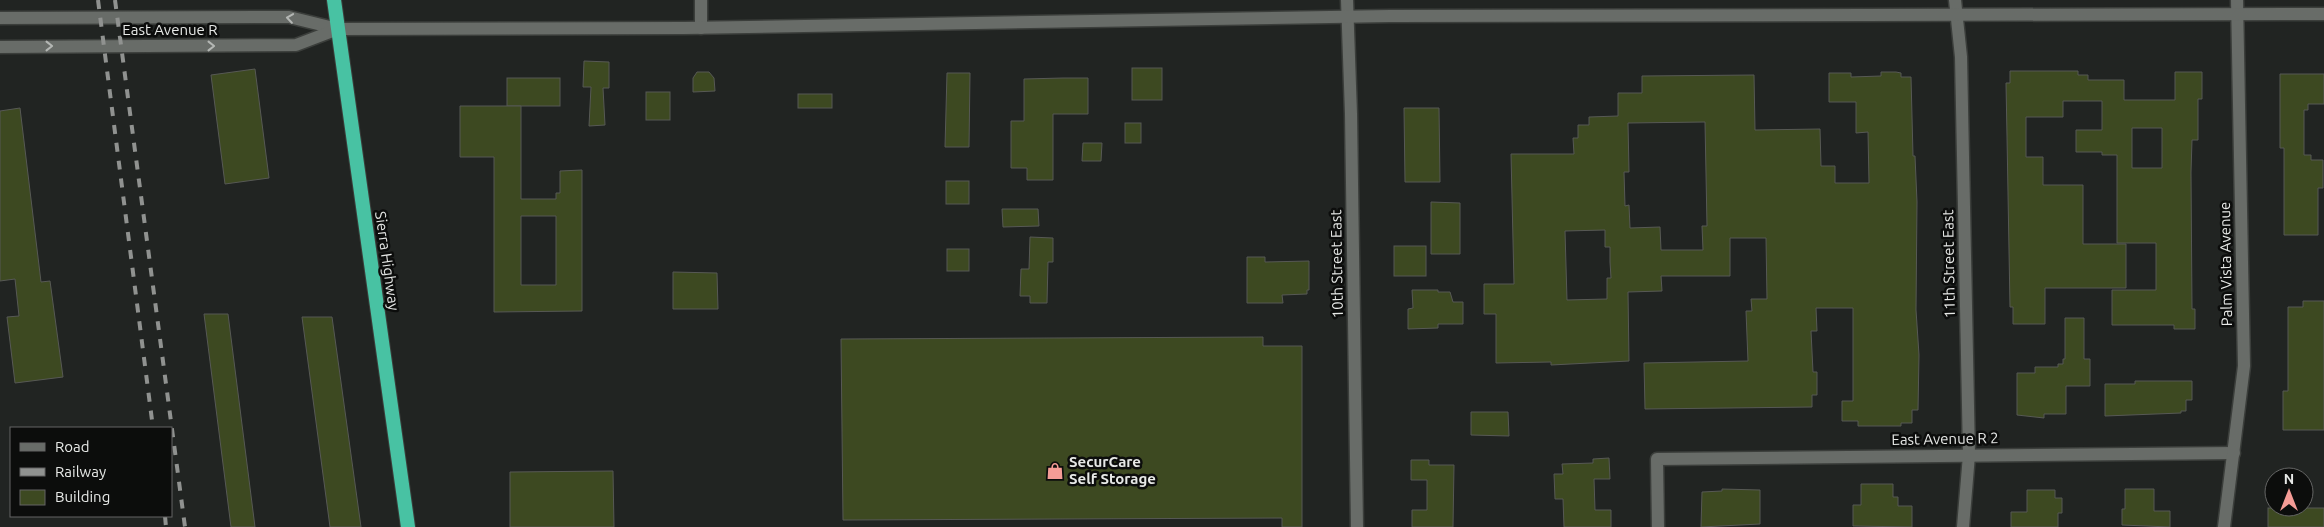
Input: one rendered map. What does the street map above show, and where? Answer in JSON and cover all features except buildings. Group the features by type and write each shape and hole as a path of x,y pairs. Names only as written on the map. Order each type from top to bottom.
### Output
{"highway":[{"name":"Sierra Highway","path":"334,0 408,527"}],"main road":[{"path":"700,0 701,28"},
{"name":"10th Street East","path":"1347,0 1351,114 1357,527"},
{"name":"11th Street East","path":"1955,0 1961,57 1968,455 1963,527"},
{"name":"Palm Vista Avenue","path":"2224,527 2244,366 2237,0"},
{"name":"East Avenue R","path":"0,18 289,17 338,29 701,28 1347,16 2237,16 2324,14"},
{"name":"East Avenue R","path":"0,47 296,45 338,29"},
{"name":"East Avenue R 2","path":"1658,527 1657,459 2234,453"}],"railway":[{"path":"98,0 153,427"},
{"path":"115,0 172,427"},
{"path":"172,429 185,527"},
{"path":"165,517 166,527"}],"place":[{"name":"SecurCare Self Storage","path":"1055,471"}]}
